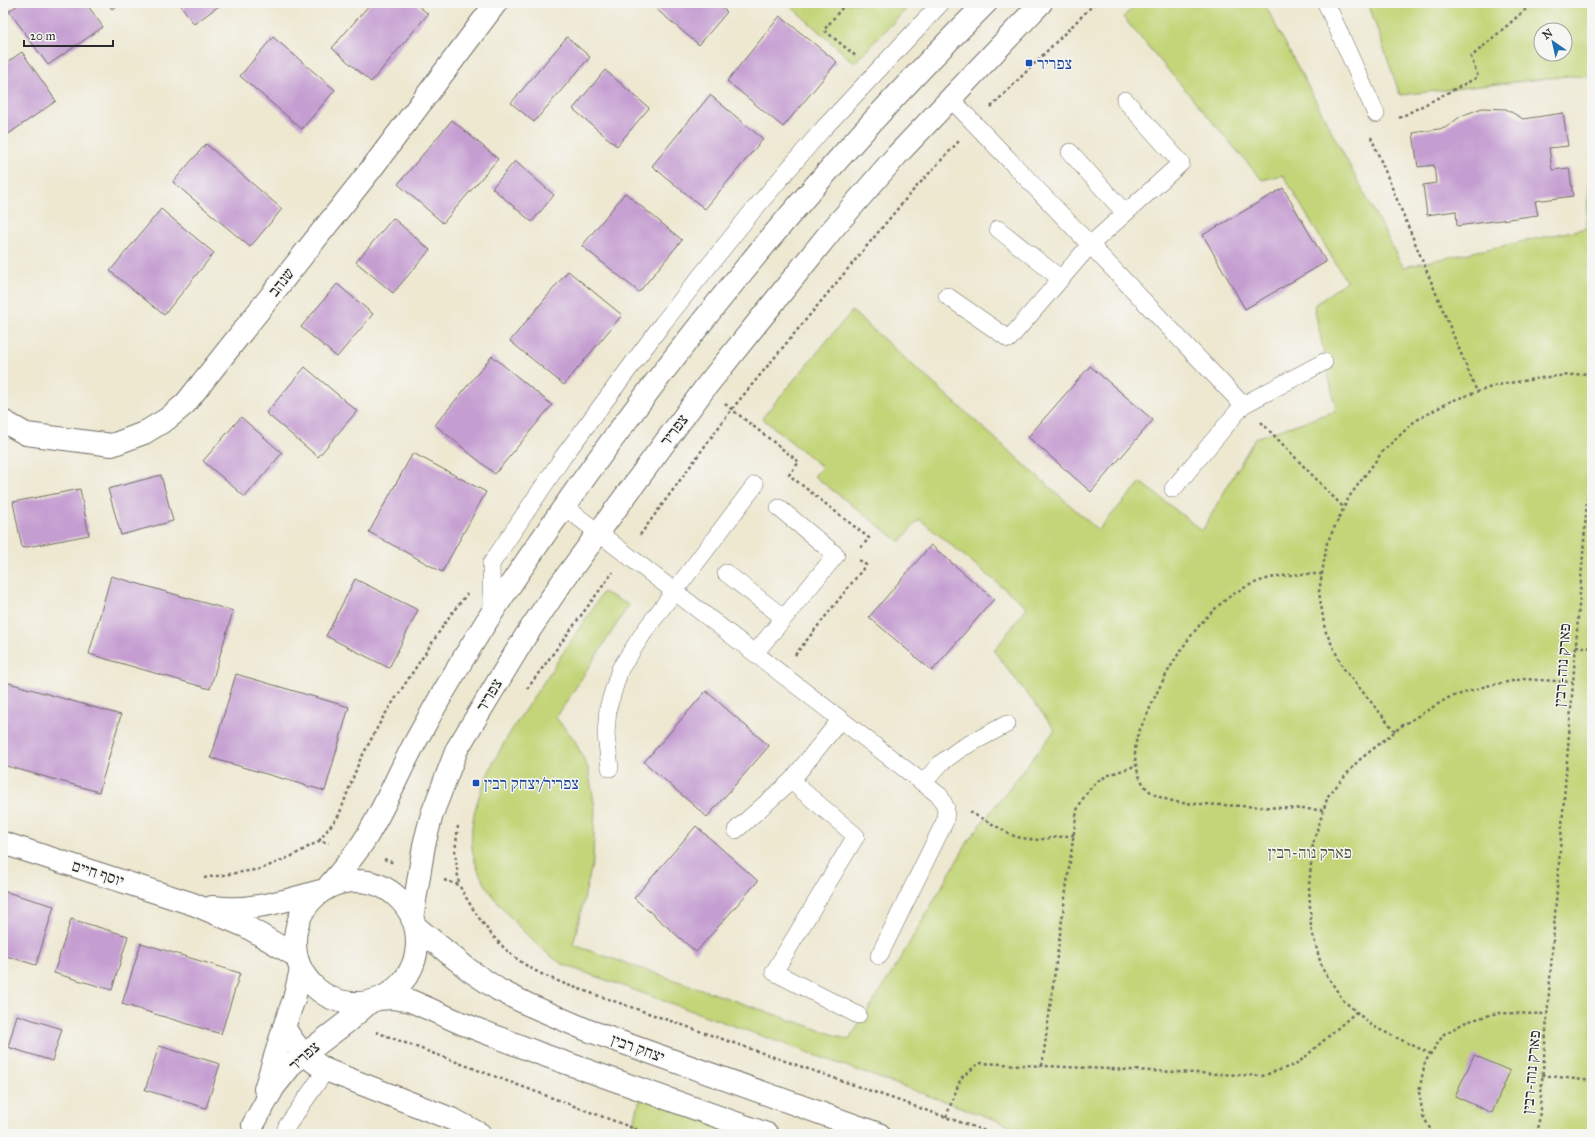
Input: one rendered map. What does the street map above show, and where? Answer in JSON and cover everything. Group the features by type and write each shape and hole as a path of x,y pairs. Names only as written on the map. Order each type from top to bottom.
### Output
{"street":[{"name":"שנהב","path":"3,421 26,434 112,445 144,433 167,419 185,404 372,168 496,3"},
{"path":"767,1134 538,1054 411,1001 392,998 355,1003 340,1001 327,996 314,987 304,976 299,962 294,936 297,923 311,900 323,890 367,837 400,769 455,671 492,614 611,442 740,275 914,77 986,3"},
{"name":"צפריר","path":"414,923 420,872 432,814 457,749 525,637 598,532 705,388 771,304 831,231 950,98 1041,3"},
{"name":"יוסף חיים","path":"3,843 194,904 247,927 299,962"},
{"path":"323,890 347,881 360,880 376,884 392,891 402,901 414,923 417,941 416,954 408,974 394,989 374,1000"},
{"name":"יוסף חיים","path":"194,904 227,909 255,906 283,902 323,890"},
{"name":"יצחק רבין","path":"414,923 469,970 499,990 527,1004 587,1030 879,1134"},
{"name":"צפריר","path":"252,1130 294,999 299,962"},
{"name":"צפריר","path":"252,1130 274,1087 293,1063 374,1000"},
{"path":"284,1027 303,1054 310,1061 326,1070 453,1127 480,1134"}],"lane":[{"path":"492,614 491,564 563,457 663,323 756,207 822,130 941,3"},
{"path":"1326,3 1376,114"},
{"path":"950,98 1243,405"},
{"path":"947,296 1009,339 1090,244 1181,163 1125,100"},
{"path":"1070,152 1125,214"},
{"path":"998,229 1061,279"},
{"path":"1173,489 1243,405 1324,362"},
{"path":"610,768 606,735 608,708 620,669 675,591 755,485"},
{"path":"565,507 924,782 940,796 946,808 945,821 879,956"},
{"path":"756,653 836,555 779,508"},
{"path":"726,573 784,618"},
{"path":"736,830 791,781 805,766 841,719"},
{"path":"924,782 941,763 960,749 1008,724"},
{"path":"791,781 856,836 774,972 858,1015"},
{"path":"284,1134 287,1126 326,1070"}],"path":[{"path":"846,3 824,30 875,73"},
{"path":"524,692 732,409 908,195 975,124 1095,3"},
{"path":"1397,119 1478,77 1471,57 1533,3"},
{"path":"1370,133 1477,392"},
{"path":"1395,731 1343,668 1325,630 1319,592 1327,543 1349,497 1383,451 1415,421 1451,401 1504,383 1592,373"},
{"path":"1243,405 1344,508"},
{"name":"פארק נוה-רבין","path":"1538,1134 1592,438"},
{"path":"201,879 261,869 292,856 319,841 339,816 359,762 382,719 451,614 491,564"},
{"path":"1322,574 1289,574 1264,578 1234,594 1209,615 1181,650 1158,688 1137,738 1135,766 1144,785 1161,798 1181,803 1324,810"},
{"path":"1576,646 1592,648"},
{"path":"1431,1054 1372,1026 1343,1000 1322,968 1311,928 1308,886 1313,843 1328,796 1358,761 1395,731 1448,698 1486,686 1523,679 1573,682"},
{"path":"1042,1066 1077,810 1086,792 1101,778 1135,766"},
{"path":"940,796 1016,837 1035,840 1074,835"},
{"path":"459,820 455,852 459,885 487,929 510,954 529,967 565,984 994,1134"},
{"path":"319,841 358,849 459,885"},
{"path":"946,1117 961,1078 979,1063 1262,1076 1298,1064 1356,1012"},
{"path":"1433,1134 1423,1116 1419,1092 1425,1062 1444,1034 1466,1022 1497,1013 1547,1014"},
{"path":"347,1022 649,1134"},
{"path":"1542,1075 1592,1081"}],"green space":[{"path":"787,3 912,3 854,63"},
{"name":"פארק נוה-רבין","path":"1137,3 1264,3 1403,267 1586,228 1592,145 1592,1134 1035,1134 564,965 549,955 523,931 499,904 480,875 474,858 471,836 474,813 492,765 519,719 603,592 629,605 556,718 574,739 588,768 595,808 593,861 573,945 849,1040 893,971 970,838 1055,730 994,651 1027,607 919,519 900,542 814,476 822,467 762,418 852,311 1098,530 1141,482 1202,531 1255,438 1336,411 1314,306 1346,281 1283,175 1262,180 1123,17"},
{"path":"1368,3 1592,3 1592,77 1569,76 1400,95"},
{"path":"641,1095 744,1134 631,1134"}],"building":[{"path":"21,3 86,3 103,27 48,65 9,11"},
{"path":"108,3 120,3 112,9"},
{"path":"179,3 223,3 194,24"},
{"path":"371,3 415,3 428,14 371,82 332,48"},
{"path":"649,3 717,3 727,12 699,45"},
{"path":"780,16 837,62 783,127 727,81"},
{"path":"273,37 335,90 302,129 240,76"},
{"path":"567,37 590,57 534,122 511,103"},
{"path":"22,52 56,101 4,137 3,65"},
{"path":"605,70 649,108 617,146 573,109"},
{"path":"710,95 763,139 705,209 652,166"},
{"path":"1482,108 1506,109 1523,119 1563,113 1568,146 1549,148 1552,170 1569,168 1573,196 1535,201 1538,215 1457,226 1456,211 1427,215 1423,185 1436,183 1434,165 1418,167 1413,133 1445,128 1461,116"},
{"path":"452,120 498,159 443,223 398,184"},
{"path":"206,144 282,209 250,247 173,182"},
{"path":"515,161 554,195 532,222 492,188"},
{"path":"1283,188 1326,262 1245,309 1203,235"},
{"path":"625,193 682,240 639,292 582,246"},
{"path":"161,209 214,253 164,315 110,271"},
{"path":"393,218 430,250 393,293 356,262"},
{"path":"568,271 622,315 564,385 510,341"},
{"path":"337,284 373,314 337,357 301,327"},
{"path":"492,356 552,405 495,474 435,425"},
{"path":"1090,366 1153,420 1091,492 1028,437"},
{"path":"305,367 357,411 318,457 266,413"},
{"path":"241,417 282,453 245,497 203,461"},
{"path":"413,453 486,492 442,572 369,532"},
{"path":"161,475 173,521 121,535 108,489"},
{"path":"80,489 89,535 22,548 13,502"},
{"path":"931,545 994,599 932,671 869,617"},
{"path":"111,576 233,611 210,689 89,654"},
{"path":"355,579 418,610 389,668 326,636"},
{"path":"236,674 349,707 325,791 211,758"},
{"path":"9,683 121,715 99,792 3,765 3,704"},
{"path":"706,691 769,746 707,817 644,762"},
{"path":"696,826 758,881 696,952 634,898"},
{"path":"3,891 54,906 36,965 3,955"},
{"path":"71,919 128,936 112,990 54,973"},
{"path":"141,943 240,973 221,1034 122,1004"},
{"path":"17,1015 62,1029 52,1061 8,1047"},
{"path":"159,1046 220,1064 206,1108 145,1090"},
{"path":"1474,1055 1510,1071 1492,1113 1455,1096"}],"place":[{"name":"צפריר","path":"1029,63"},
{"name":"צפריר/יצחק רבין","path":"476,783"}]}
